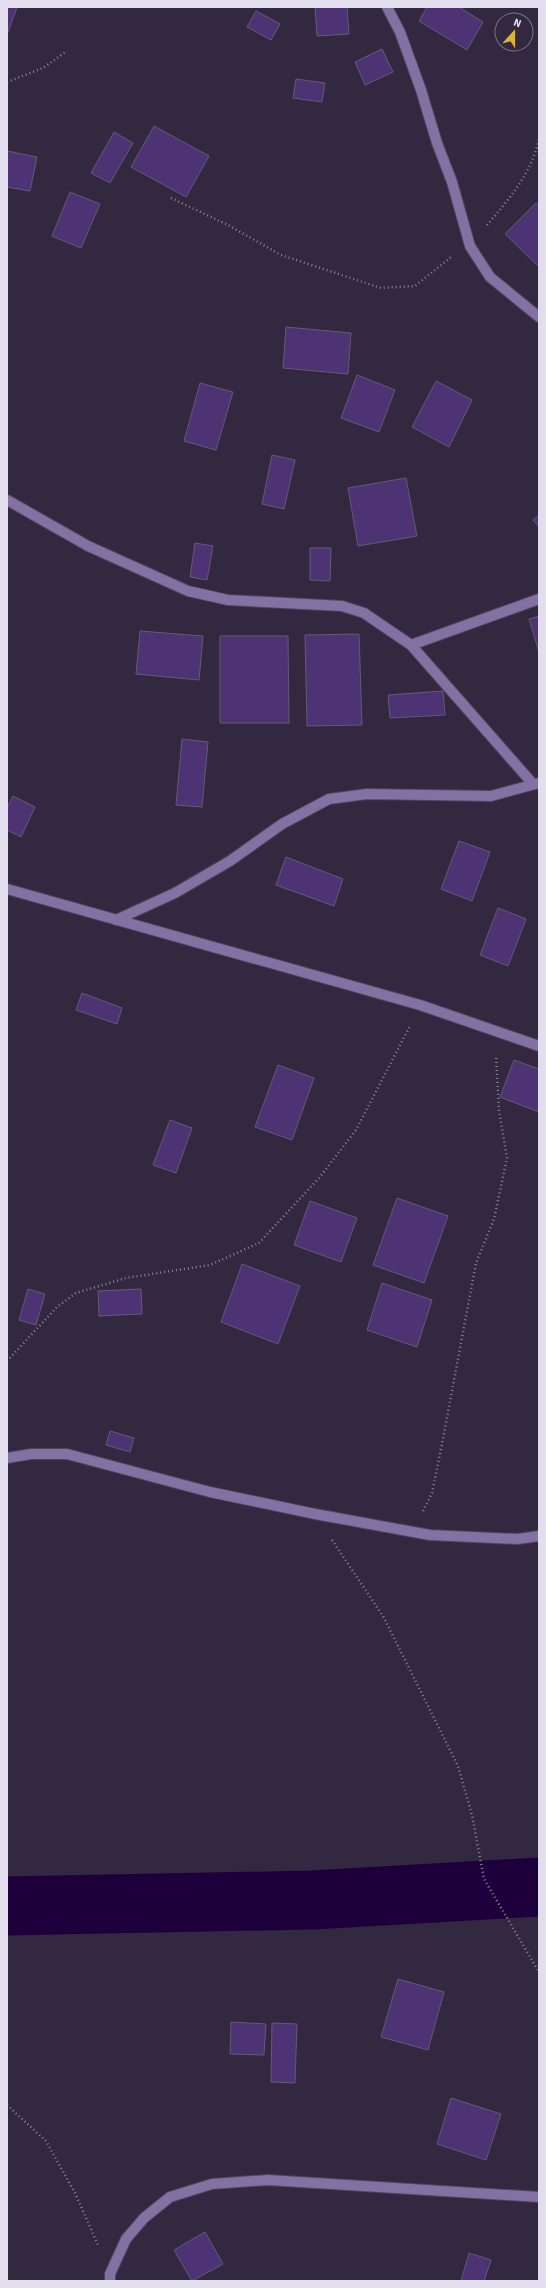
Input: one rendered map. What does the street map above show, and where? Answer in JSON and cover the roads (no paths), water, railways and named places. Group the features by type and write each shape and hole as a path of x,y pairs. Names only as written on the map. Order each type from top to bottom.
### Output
{"street":[{"path":"386,7 400,32 421,90 437,143 452,182 470,246 490,277 539,318"},
{"path":"7,500 88,546 188,590 228,600 342,606 364,613 411,646 536,784 490,796 366,794 329,799 282,824 230,861 175,894 116,920"},
{"path":"411,646 539,599"},
{"path":"7,889 420,1005 539,1046"},
{"path":"7,1458 31,1454 67,1454 210,1492 315,1514 430,1535 518,1539 539,1536"},
{"path":"110,2277 126,2239 144,2218 170,2197 212,2184 268,2180 539,2197"}],"waterway":[{"path":"7,1906 312,1900 539,1887"}]}
